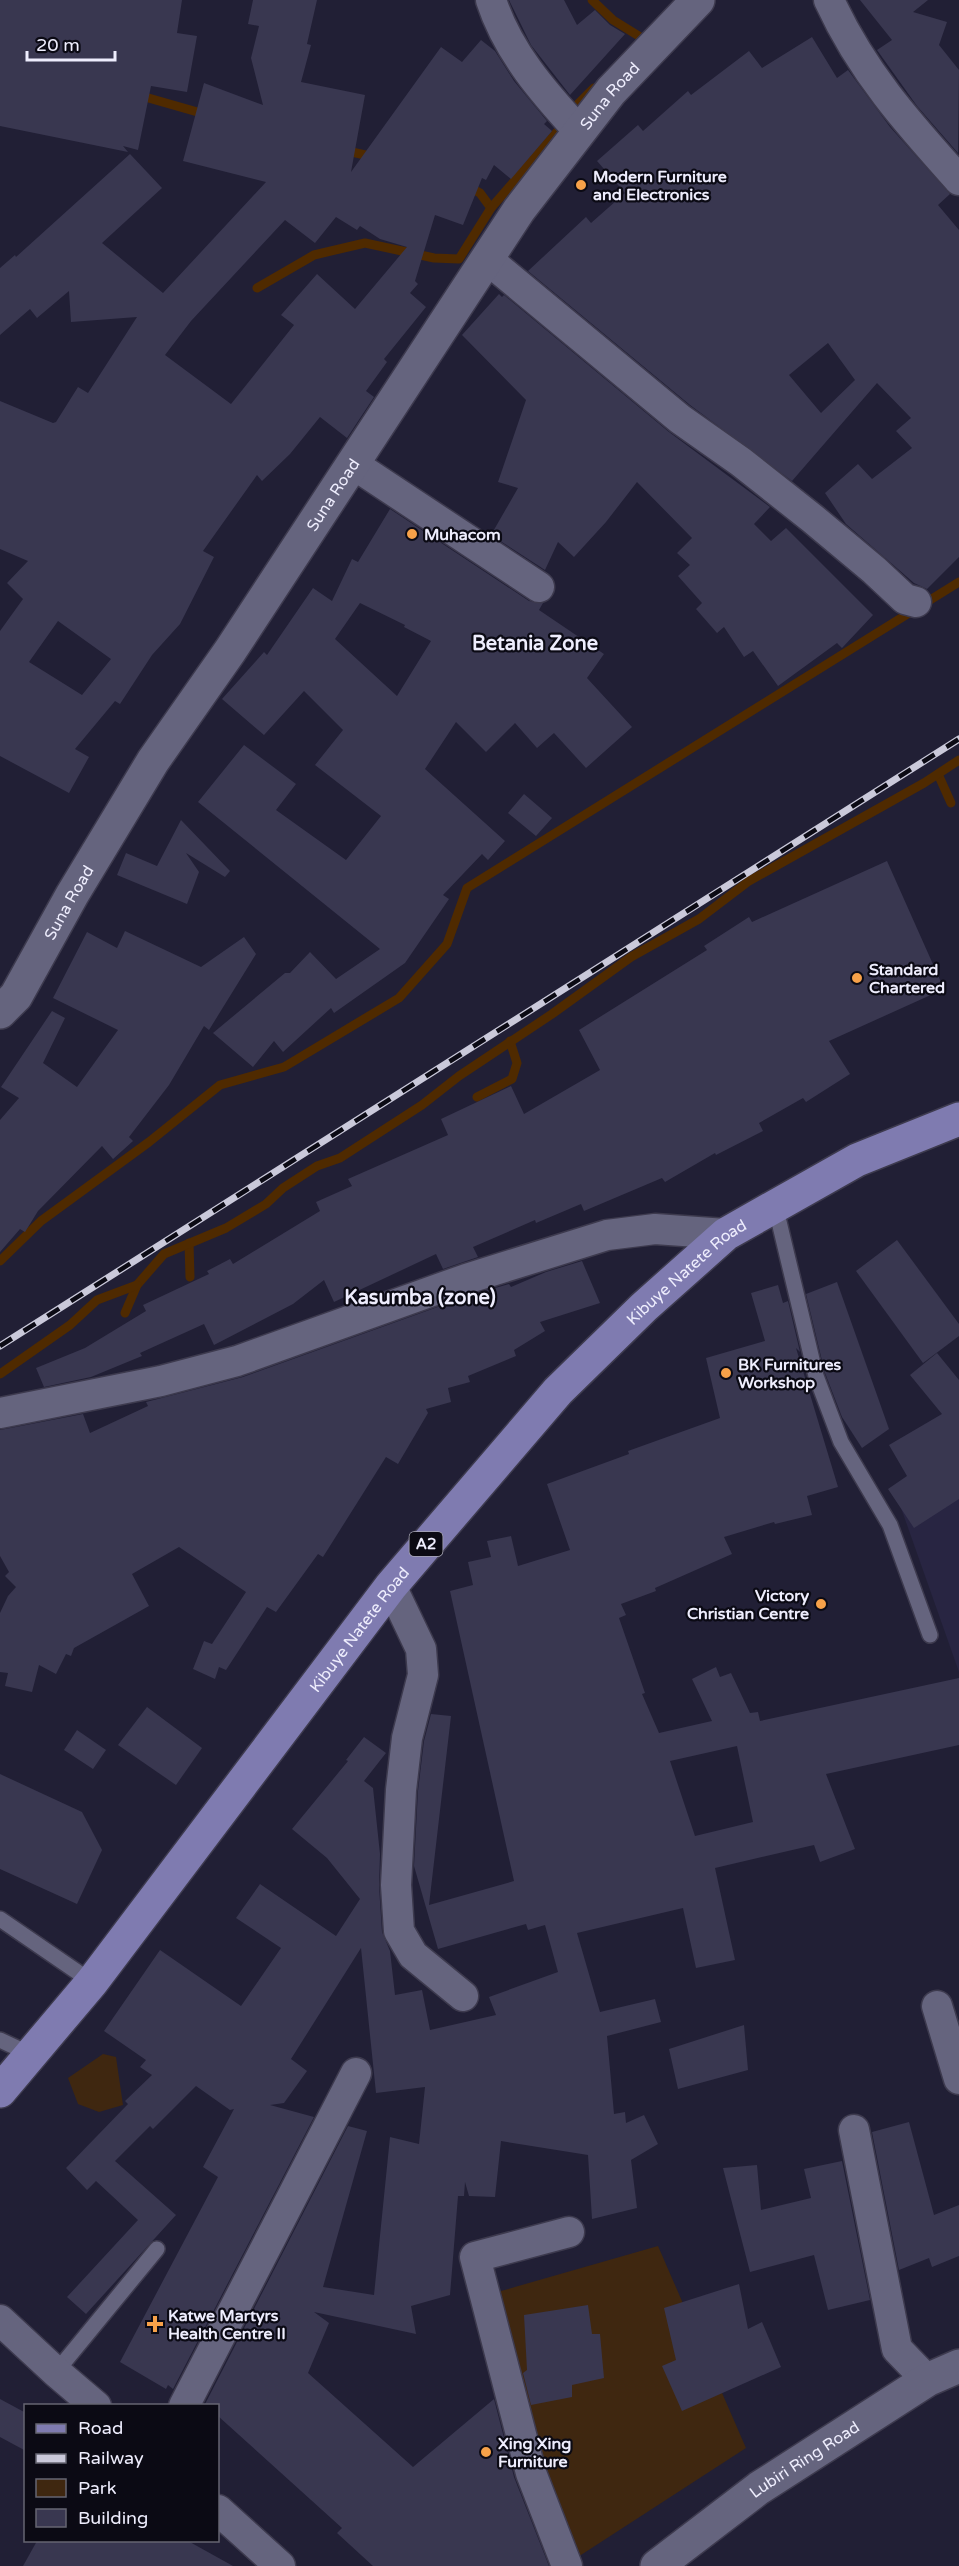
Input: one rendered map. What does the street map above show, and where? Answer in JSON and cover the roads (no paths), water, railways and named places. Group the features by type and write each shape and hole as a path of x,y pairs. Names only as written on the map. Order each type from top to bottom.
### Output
{"main road":[{"name":"Kibuye Natete Road","path":"0,2091 92,1982 392,1586 558,1390 644,1307 726,1234 857,1160 959,1119"}],"street":[{"path":"491,0 499,27 514,52 551,100 579,131"},
{"name":"Suna Road","path":"0,1013 16,996 72,895 153,761 230,651 519,210 611,91 698,0"},
{"path":"829,0 858,57 895,109 959,180"},
{"path":"487,259 680,419 741,462 813,519 905,599 916,602"},
{"path":"353,464 538,587"},
{"path":"0,1413 161,1381 237,1361 466,1279 607,1235 655,1229 726,1234"},
{"path":"392,1586 421,1649 423,1675 407,1738 401,1790 396,1885 399,1931 413,1955 463,1996"},
{"path":"937,2006 959,2079"},
{"path":"185,2404 356,2073"},
{"path":"854,2130 897,2349 927,2380"},
{"path":"567,2566 531,2473 475,2257 569,2232"},
{"path":"0,2320 94,2404"},
{"name":"Lubiri Ring Road","path":"657,2566 759,2488 927,2380 959,2366"},
{"path":"219,2511 280,2566"}],"lane":[{"path":"775,1205 816,1376 841,1442 890,1525 930,1635"},
{"path":"0,1919 92,1982"},
{"path":"0,2040 32,2055"},
{"path":"56,2372 157,2249"}],"waterway":[{"path":"592,0 613,20 642,38"},
{"path":"571,111 594,88"},
{"path":"138,95 208,115"},
{"path":"257,288 314,255 365,243 434,258 459,259 491,208 557,132"},
{"path":"343,150 374,157"},
{"path":"467,186 480,193 491,208"},
{"path":"0,1261 41,1221 149,1142 220,1085 284,1067 399,998 447,944 467,888 959,582"},
{"path":"125,1313 137,1285 164,1254 226,1228 266,1204 283,1188 317,1166 340,1158 422,1105 459,1076 552,1014 631,957 699,919 749,881 924,783 959,760"},
{"path":"938,774 951,803"},
{"path":"477,1097 512,1079 517,1063 510,1041"},
{"path":"189,1243 190,1277"},
{"path":"0,1374 70,1325 97,1300 137,1285"}],"railway":[{"path":"0,1346 959,739"}],"place":[{"name":"Modern Furniture and Electronics","path":"581,185"},
{"name":"Muhacom","path":"412,534"},
{"name":"Standard Chartered","path":"857,978"},
{"name":"BK Furnitures Workshop","path":"726,1373"},
{"name":"Victory Christian Centre","path":"821,1604"},
{"name":"Katwe Martyrs Health Centre II","path":"155,2324"},
{"name":"Xing Xing Furniture","path":"486,2452"}],"district":[{"name":"Betania Zone","path":"535,643"},
{"name":"Kasumba (zone)","path":"420,1297"}]}
